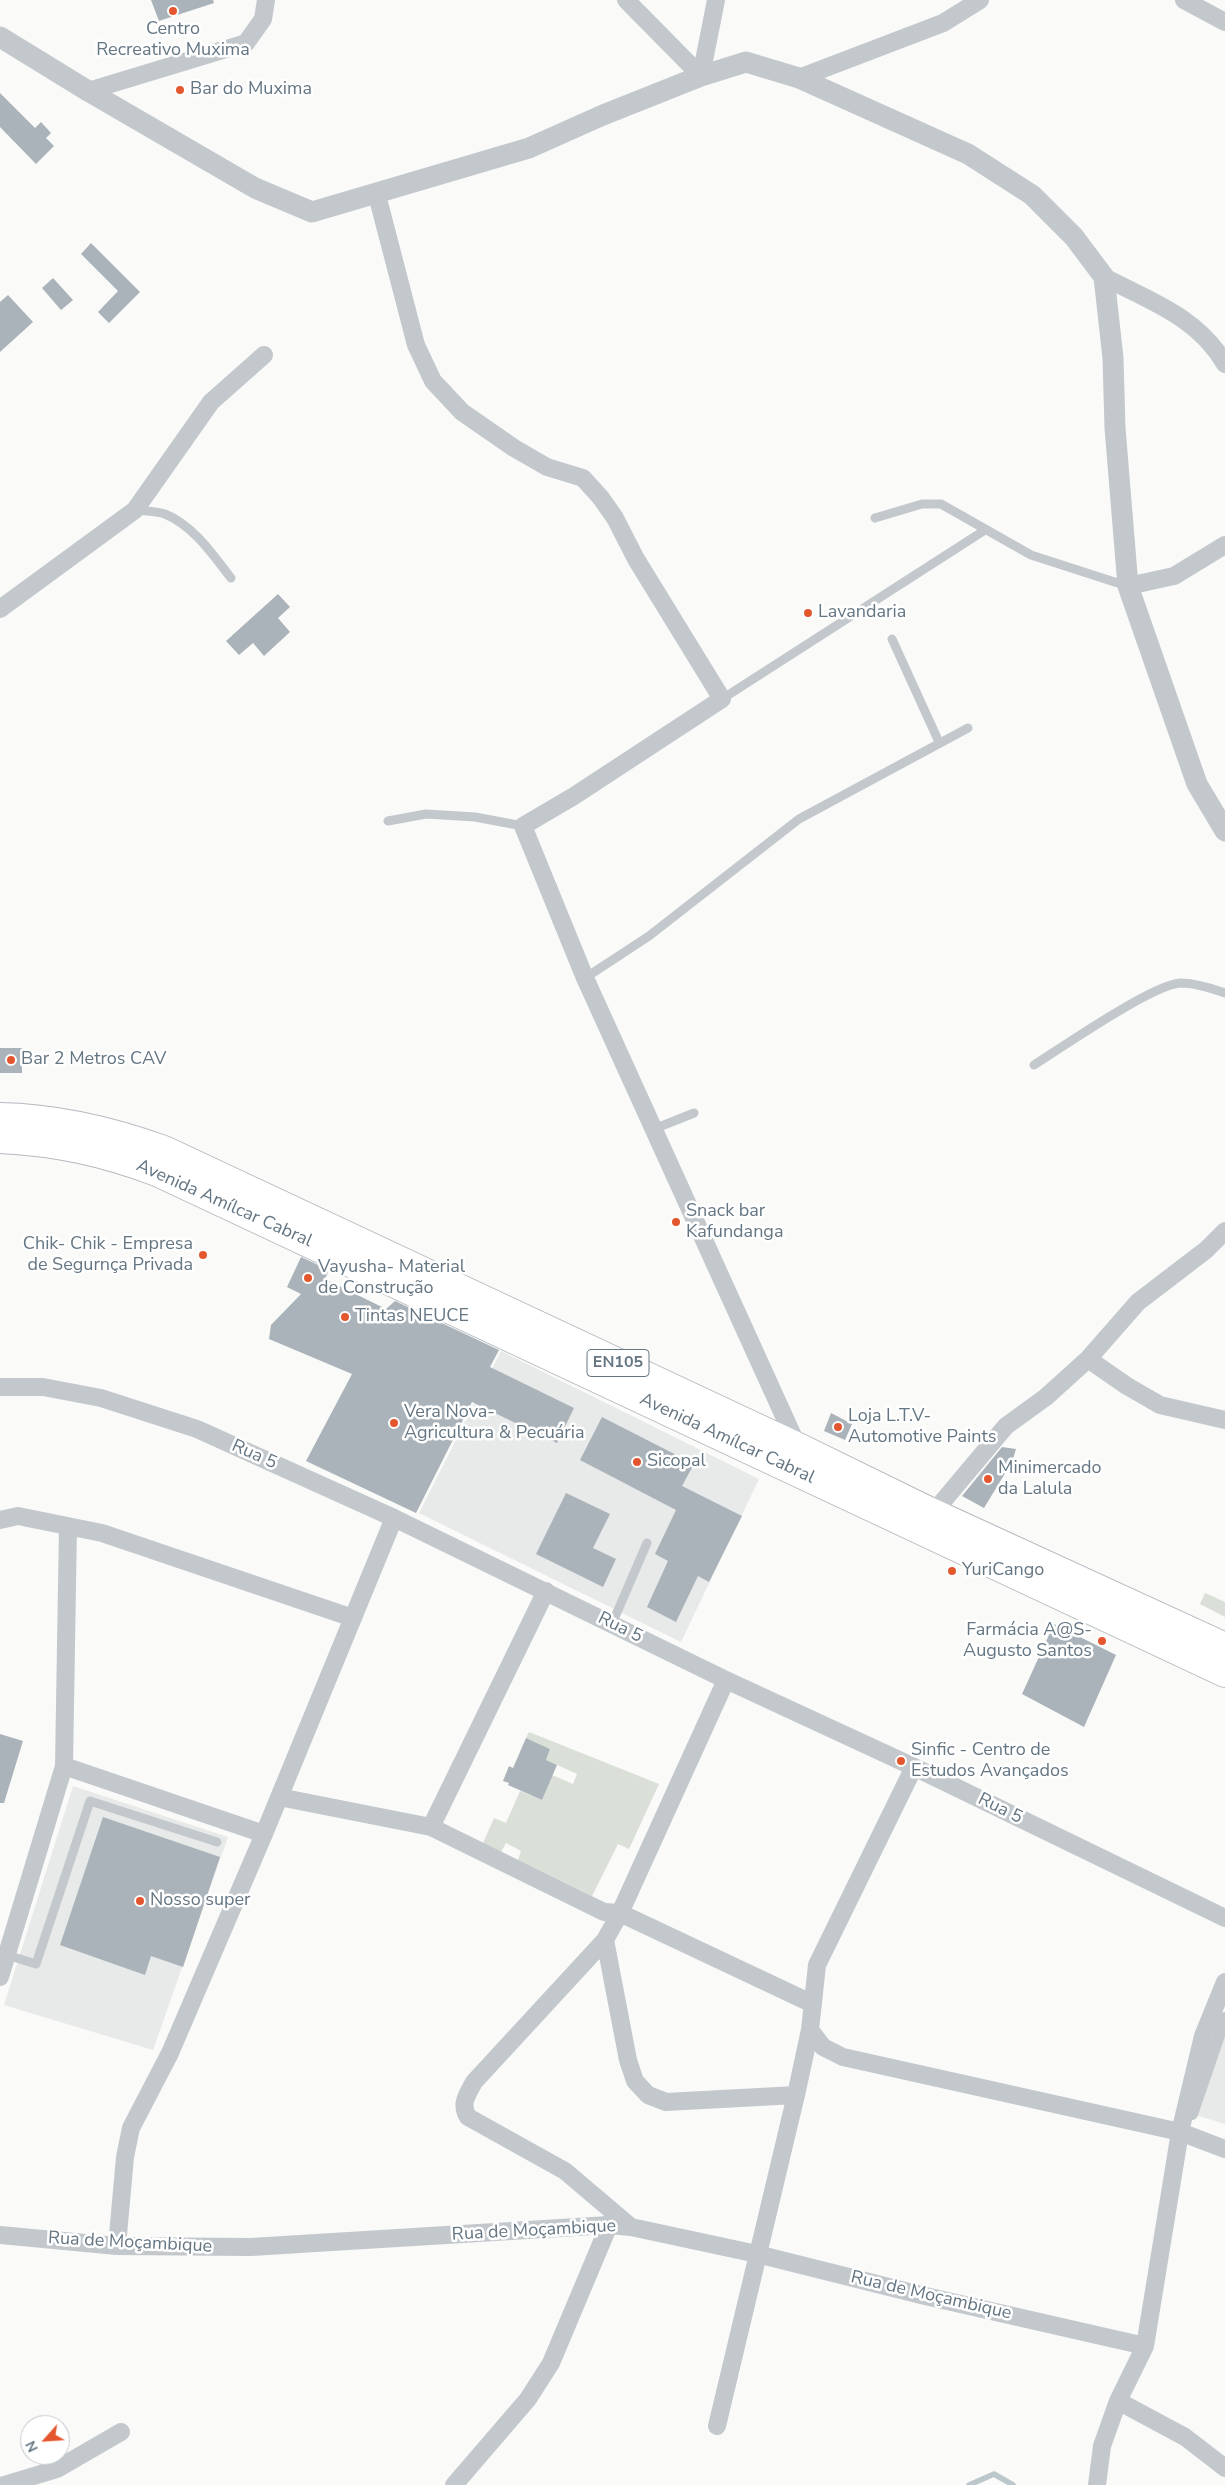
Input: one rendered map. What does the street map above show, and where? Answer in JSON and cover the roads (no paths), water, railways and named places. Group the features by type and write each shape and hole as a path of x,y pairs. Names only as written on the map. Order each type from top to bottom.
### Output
{"main road":[{"name":"Avenida Amílcar Cabral","path":"0,1117 82,1125 126,1136 164,1150 798,1447 933,1513 1225,1647"},
{"name":"Avenida Amílcar Cabral","path":"0,1139 31,1141 110,1155 157,1172 1225,1673"}],"street":[{"path":"88,91 246,43 263,19 266,0"},
{"path":"626,0 701,76"},
{"path":"701,76 716,0"},
{"path":"799,78 943,23 980,0"},
{"path":"1184,0 1225,22"},
{"path":"0,37 88,91 255,188 312,212 377,195 529,148 603,115 701,76 746,62 799,78 968,154 1032,195 1074,236 1104,278 1186,319 1217,351 1225,364"},
{"path":"377,195 416,345 433,381 462,412 514,448 547,467 583,478 601,498 615,518 636,559 722,699 574,796 523,826 585,978 798,1447"},
{"path":"1104,278 1113,358 1115,428 1128,586 1197,784 1225,832"},
{"path":"0,609 135,510 211,402 264,355"},
{"path":"1128,586 1174,576 1225,545"},
{"path":"933,1513 1006,1426 1046,1397 1088,1359 1138,1302 1206,1250 1225,1231"},
{"path":"1088,1359 1127,1386 1160,1405 1225,1420"},
{"name":"Rua 5","path":"0,1387 43,1387 101,1398 197,1429 394,1518 726,1680 914,1767 1225,1918"},
{"path":"0,1520 18,1516 102,1533 353,1618"},
{"path":"117,2246 125,2157 131,2128 170,2053 264,1834 394,1518"},
{"path":"0,1976 64,1766 68,1526"},
{"path":"430,1827 546,1591"},
{"path":"631,2227 565,2171 468,2117 464,2110 464,2101 474,2082 605,1940 620,1912 726,1680"},
{"path":"64,1766 264,1834"},
{"path":"717,2426 796,2096 810,2030 817,1965 914,1767"},
{"path":"279,1797 430,1827 604,1912 620,1912 813,2004"},
{"path":"605,1940 628,2060 634,2081 648,2094 666,2102 796,2096"},
{"path":"1098,2485 1102,2446 1118,2401 1145,2346 1180,2132 1203,2036 1225,1982"},
{"path":"1192,2114 1225,2018"},
{"path":"810,2030 823,2047 843,2057 1180,2132 1225,2149"},
{"path":"454,2485 528,2399 551,2363 609,2225"},
{"name":"Rua de Moçambique","path":"0,2235 117,2246 252,2247 609,2225 631,2227 757,2254 921,2295 1145,2346"},
{"path":"1118,2401 1185,2437 1225,2468"},
{"path":"4,2485 57,2469 121,2432"}],"lane":[{"path":"875,518 922,504 941,504 1031,555 1128,586"},
{"path":"135,510 164,514 184,525 204,543 231,578"},
{"path":"722,699 985,530"},
{"path":"892,639 939,742"},
{"path":"585,978 686,908 725,875 799,818 968,728"},
{"path":"388,821 426,814 475,817 523,826"},
{"path":"1034,1065 1151,993 1179,983 1206,986 1225,993"},
{"path":"654,1129 694,1113"},
{"path":"612,1624 647,1542"},
{"path":"7,1955 36,1964 90,1801 217,1842"}],"waterway":[{"path":"969,2485 994,2474 1013,2485"}],"place":[{"name":"Centro Recreativo Muxima","path":"173,11"},
{"name":"Bar do Muxima","path":"180,90"},
{"name":"Lavandaria","path":"808,613"},
{"name":"Bar 2 Metros CAV","path":"11,1060"},
{"name":"Snack bar Kafundanga","path":"676,1222"},
{"name":"Chik- Chik - Empresa de Segurnça Privada","path":"203,1255"},
{"name":"Vayusha- Material de Construção","path":"308,1278"},
{"name":"Tintas NEUCE","path":"345,1317"},
{"name":"Vera Nova- Agricultura & Pecuária","path":"394,1423"},
{"name":"Loja L.T.V- Automotive Paints","path":"838,1427"},
{"name":"Sicopal","path":"637,1462"},
{"name":"Minimercado da Lalula","path":"988,1479"},
{"name":"YuriCango","path":"952,1571"},
{"name":"Farmácia A@S- Augusto Santos","path":"1102,1641"},
{"name":"Sinfic - Centro de Estudos Avançados","path":"901,1761"},
{"name":"Nosso super","path":"140,1901"}]}
